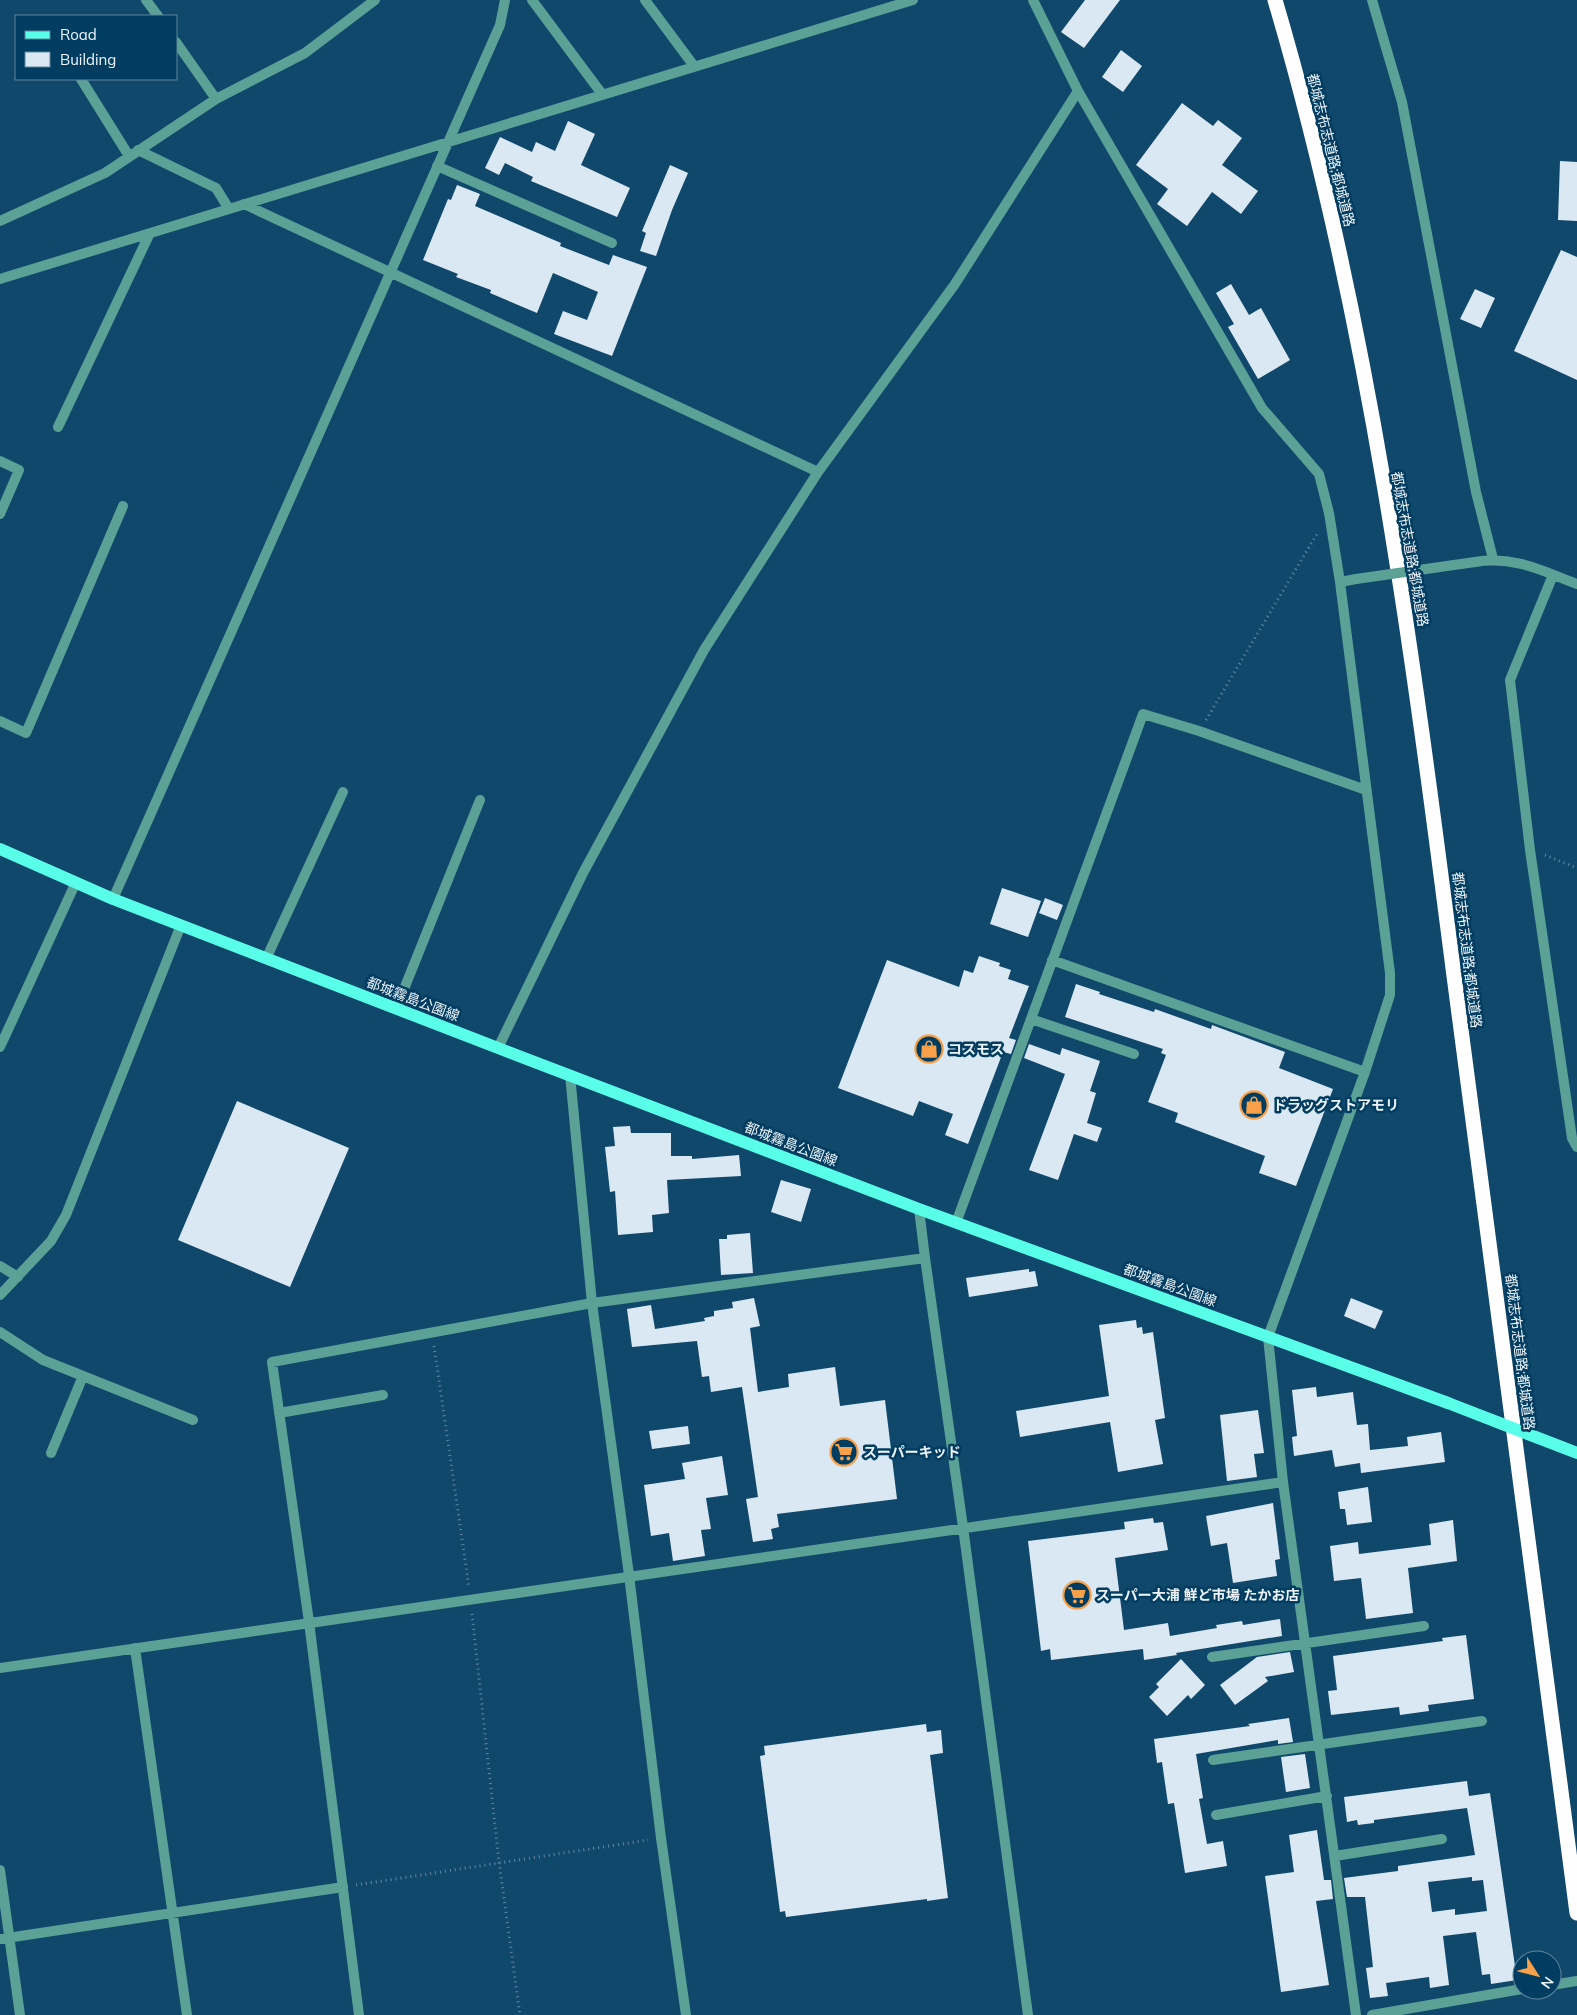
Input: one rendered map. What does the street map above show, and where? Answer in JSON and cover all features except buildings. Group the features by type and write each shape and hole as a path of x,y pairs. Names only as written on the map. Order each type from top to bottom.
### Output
{"highway":[{"name":"都城志布志道路;都城道路","path":"1275,0 1334,219 1377,447 1416,680 1577,1913"}],"main road":[{"name":"都城霧島公園線","path":"0,849 114,899 396,1009 956,1223 1448,1403 1577,1453"}],"street":[{"path":"146,0 157,15"},
{"path":"0,221 105,173 216,98 305,54 375,0"},
{"path":"114,899 500,25 505,0"},
{"path":"532,0 602,94"},
{"path":"645,0 694,66"},
{"path":"0,279 913,0"},
{"path":"1033,0 1078,91 1262,408 1319,474 1329,513 1340,582 1390,973 1390,995 1268,1337 1283,1482 1356,2015"},
{"path":"1372,0 1402,102 1476,492 1493,559"},
{"path":"178,45 216,98"},
{"path":"82,80 134,153 216,188 228,209"},
{"path":"498,1048 583,873 704,650 818,472 955,284 1078,91"},
{"path":"437,166 612,243"},
{"path":"244,204 818,472"},
{"path":"58,427 149,235"},
{"path":"0,461 19,470 0,514"},
{"path":"0,721 26,733 123,506"},
{"path":"1340,582 1493,559 1517,561 1577,584"},
{"path":"1553,575 1510,680 1530,850 1572,1138 1577,1147"},
{"path":"956,1223 1143,714 1199,731 1366,790"},
{"path":"266,959 343,792"},
{"path":"396,1009 480,800"},
{"path":"0,1047 76,882"},
{"path":"0,1295 51,1241 66,1215 182,925"},
{"path":"1052,960 1364,1072"},
{"path":"1031,1019 1134,1054"},
{"path":"570,1075 592,1304 629,1575 660,1838 686,2015"},
{"path":"919,1209 1028,2015"},
{"path":"359,2015 309,1622 272,1362 432,1331 592,1304 925,1258"},
{"path":"0,1266 18,1277"},
{"path":"0,1332 43,1360 193,1420"},
{"path":"51,1453 83,1376"},
{"path":"279,1413 383,1395"},
{"path":"0,1668 470,1598 1283,1482"},
{"path":"1212,1657 1424,1626"},
{"path":"135,1648 187,2015"},
{"path":"1213,1760 1482,1721"},
{"path":"1216,1815 1327,1796"},
{"path":"1335,1856 1442,1839"},
{"path":"0,1870 4,1939 20,2015"},
{"path":"4,1939 343,1887"},
{"path":"1562,1983 1577,1981"},
{"path":"1372,2015 1512,1991"}],"path":[{"path":"1199,731 1329,513"},
{"path":"1530,850 1577,868"},
{"path":"432,1331 470,1598 500,1862 520,2015"},
{"path":"343,1887 660,1838"}],"place":[{"name":"コスモス","path":"929,1049"},
{"name":"ドラッグストアモリ","path":"1254,1105"},
{"name":"スーパーキッド","path":"844,1452"},
{"name":"スーパー大浦 鮮ど市場 たかお店","path":"1077,1595"}]}
